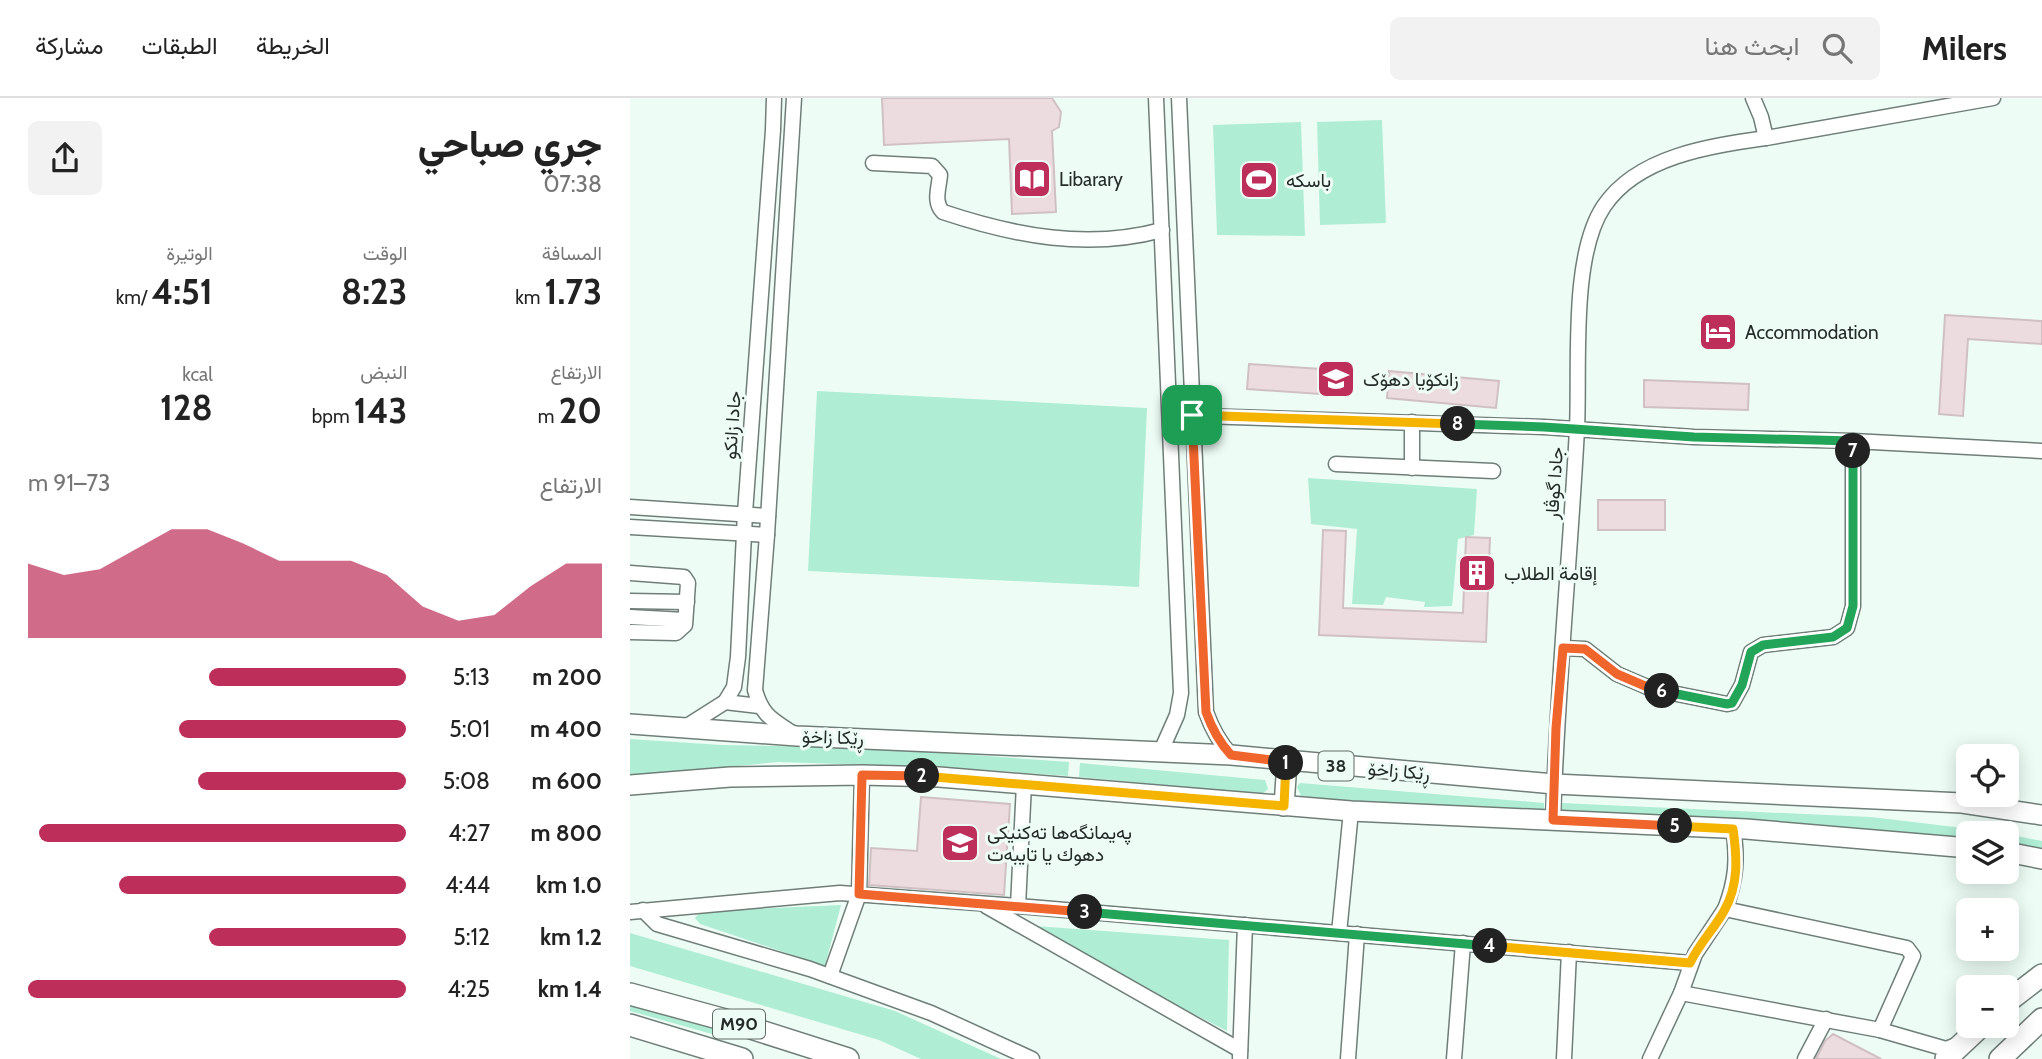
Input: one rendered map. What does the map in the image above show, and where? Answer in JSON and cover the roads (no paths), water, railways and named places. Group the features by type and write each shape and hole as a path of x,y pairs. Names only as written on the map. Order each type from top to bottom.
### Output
{"highway":[{"path":"2019,993 2042,975"},
{"name":"M90","path":"630,994 848,1059"},
{"path":"2000,1059 2042,1019"},
{"name":"M90","path":"630,1025 740,1059"},
{"path":"1946,1059 1968,1038"}],"main road":[{"name":"ڕێکا زاخۆ","path":"630,724 797,736 1231,755 1554,784 1962,803 2042,815"},
{"path":"1284,806 1287,762"},
{"name":"ڕێکا زاخۆ","path":"630,785 730,777 939,777 1351,811 1819,834 1956,847"},
{"path":"2019,854 2042,859"}],"street":[{"name":"جادا زانکو","path":"725,702 734,687 738,657 745,513 774,98"},
{"path":"794,98 755,690 760,706 769,717 797,736"},
{"path":"1156,98 1181,693 1177,715 1161,751"},
{"path":"1179,98 1206,712 1219,743 1231,755"},
{"path":"1754,98 1766,138"},
{"name":"جادا گوڤار","path":"1553,820 1556,728 1577,429 1582,274 1592,230 1604,205 1633,177 1666,160 1766,138 1993,98"},
{"path":"873,163 932,166 940,175 937,202 943,212 992,226 1044,237 1089,241 1126,239 1162,230"},
{"path":"1170,415 1412,422 2042,451"},
{"path":"1412,422 1412,468"},
{"path":"1563,648 1585,649 1617,674 1652,689 1727,704 1732,703 1742,685 1751,652 1763,645 1833,637 1847,628 1853,606 1853,441"},
{"path":"1336,464 1493,471"},
{"path":"630,507 768,516"},
{"path":"630,527 767,535"},
{"path":"630,573 684,578 688,583 685,625 676,633 630,632"},
{"path":"630,601 687,602"},
{"path":"630,617 685,620"},
{"path":"1181,693 1205,691"},
{"path":"682,729 725,702 760,706"},
{"path":"830,976 859,894 862,775"},
{"path":"1018,906 1024,784"},
{"path":"1339,933 1351,811"},
{"path":"1650,1059 1681,993 1690,963 1725,909 1736,872 1737,853 1733,829"},
{"path":"636,911 841,893 1690,963"},
{"path":"981,903 1240,1055 1245,925"},
{"path":"1725,909 1908,948 1913,956 1880,1030"},
{"path":"636,911 657,924 830,976 931,1013 1032,1059"},
{"path":"1348,1059 1357,934"},
{"path":"1454,1059 1463,943"},
{"path":"1564,1059 1569,952"},
{"path":"630,987 659,1002"},
{"path":"1681,993 1880,1030 1946,1049 1962,1043"},
{"path":"1805,1059 1826,1019"}],"place":[{"name":"Libarary","path":"1032,179"},
{"name":"باسکە","path":"1259,180"},
{"name":"Accommodation","path":"1718,332"},
{"name":"زانکۆیا دهۆک","path":"1336,379"},
{"name":"إقامة الطلاب","path":"1477,573"},
{"name":"پەیمانگەها تەکنیکی دهوك یا تایبەت","path":"960,843"}]}
